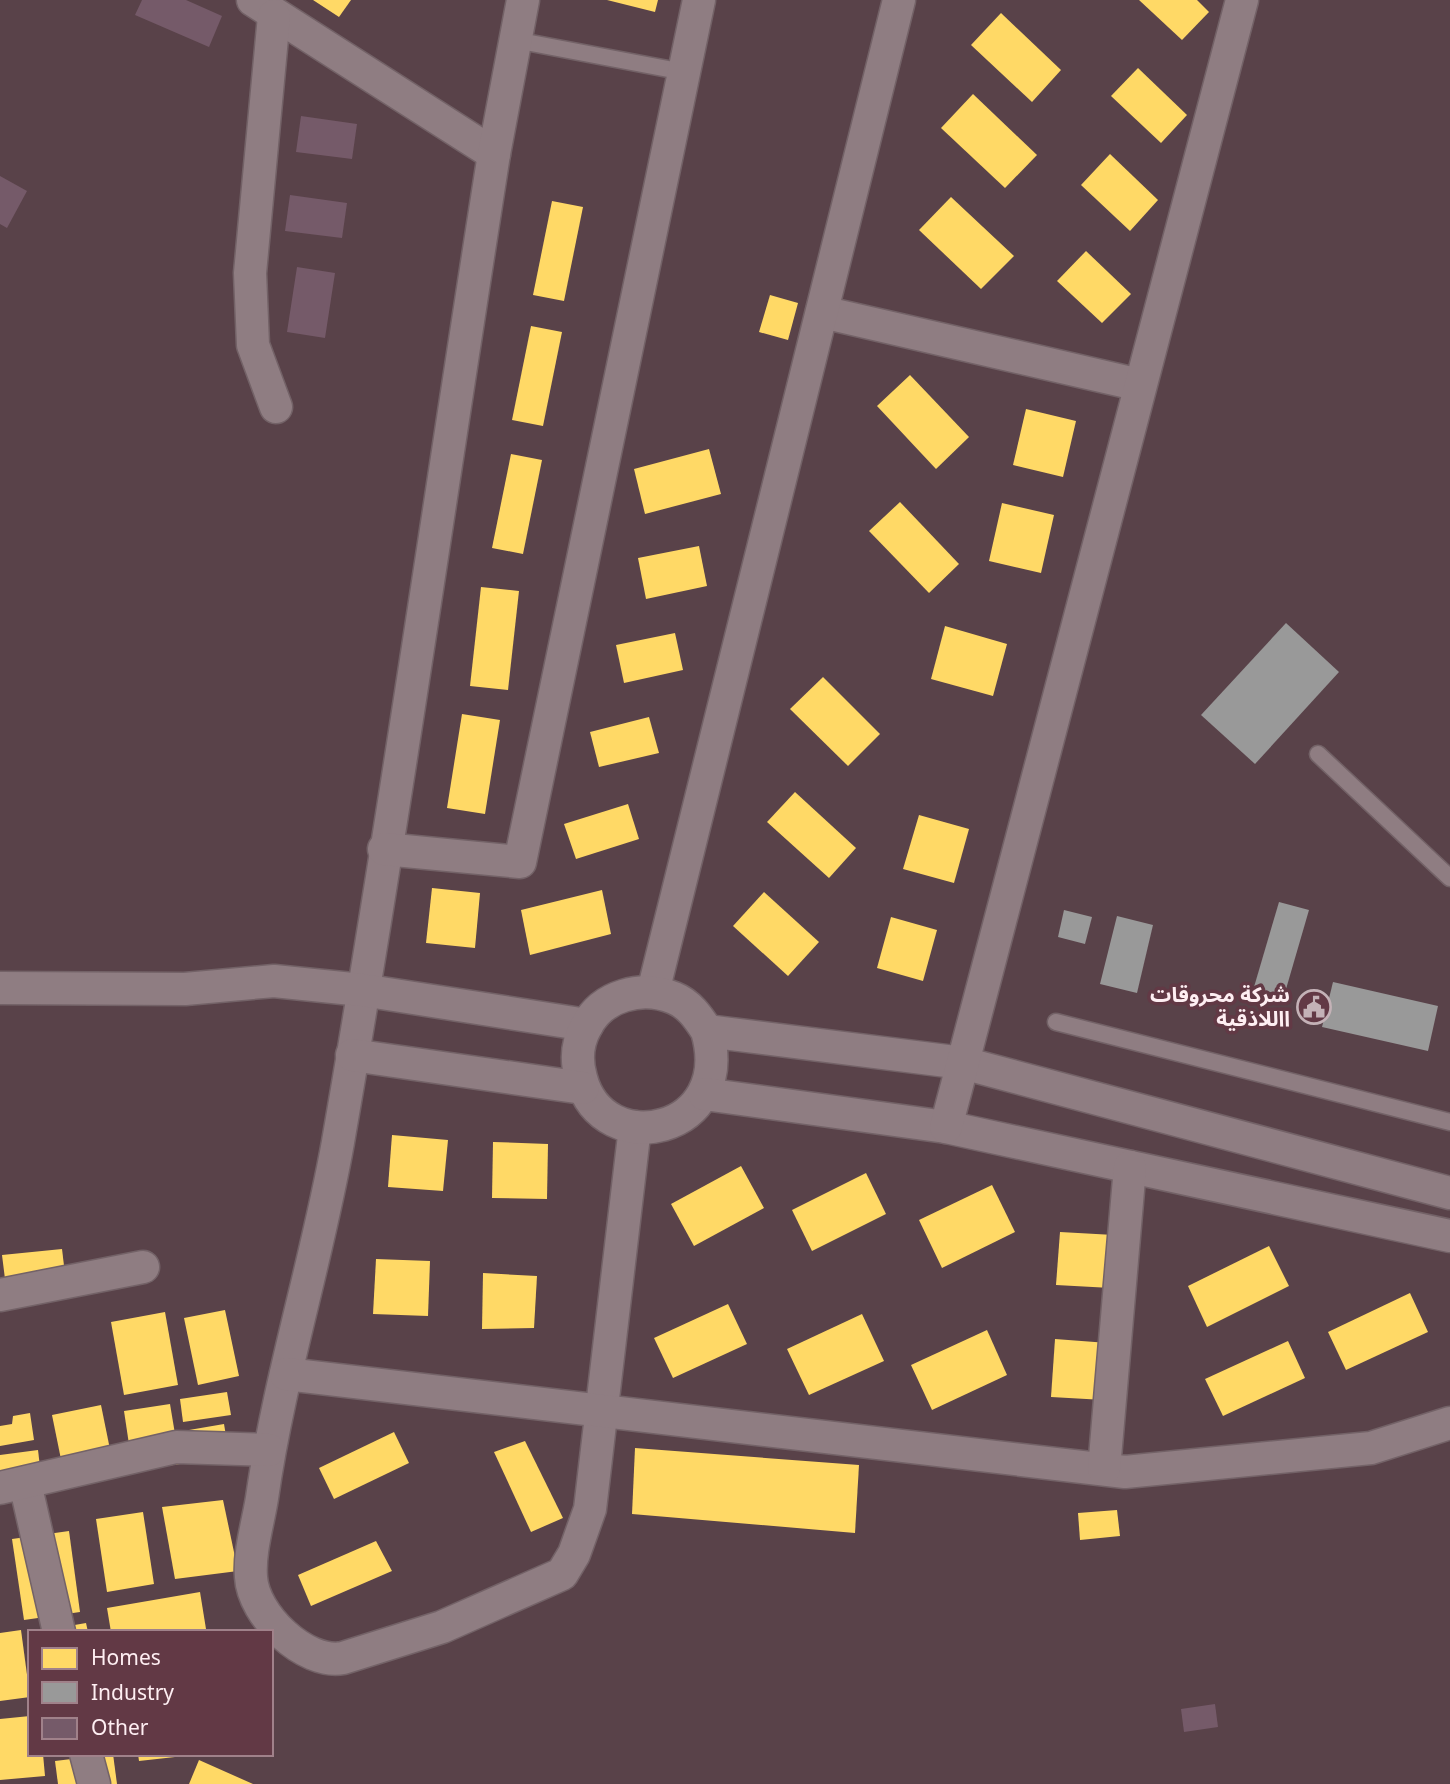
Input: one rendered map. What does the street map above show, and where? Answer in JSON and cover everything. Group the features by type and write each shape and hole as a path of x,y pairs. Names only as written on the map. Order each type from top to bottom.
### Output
{"street":[{"path":"523,0 494,154 338,1146 269,1450 251,1577 257,1601 272,1625 318,1657 330,1660 442,1627 562,1574 574,1553 590,1509 635,1127"},
{"path":"384,849 520,862 699,0"},
{"path":"653,992 899,0"},
{"path":"946,1127 1242,0"},
{"path":"276,407 254,345 250,273 263,8 494,154"},
{"path":"822,312 1140,385"},
{"path":"0,988 184,989 274,981 362,990 587,1025"},
{"path":"634,992 653,992 676,998 694,1012 707,1031 714,1053 712,1075 704,1094 692,1109 676,1121 657,1126 635,1127 605,1114 583,1088 578,1067 578,1045 587,1025 599,1010 615,998 634,992"},
{"path":"707,1031 963,1063 1450,1193"},
{"path":"352,1055 583,1088"},
{"path":"704,1094 946,1127 1450,1236"},
{"path":"1104,1469 1130,1167"},
{"path":"0,1295 143,1267"},
{"path":"286,1374 1125,1472 1371,1448 1450,1423"},
{"path":"58,1630 13,1485 176,1447 269,1450"},
{"path":"87,1756 94,1784"}],"lane":[{"path":"516,40 684,72"},
{"path":"1318,754 1450,878"},
{"path":"1055,1022 1450,1122"}],"building: Homes":[{"path":"313,0 351,0 339,17"},
{"path":"607,0 658,0 655,12"},
{"path":"1139,0 1197,0 1209,12 1182,40"},
{"path":"1001,13 1061,70 1032,102 971,45"},
{"path":"1138,68 1187,115 1161,143 1111,96"},
{"path":"973,94 1037,155 1005,188 941,128"},
{"path":"1110,154 1158,200 1130,231 1081,185"},
{"path":"951,197 1014,256 981,289 919,230"},
{"path":"552,201 583,207 564,301 533,295"},
{"path":"1086,251 1131,294 1102,323 1057,281"},
{"path":"770,295 798,303 788,340 759,332"},
{"path":"531,326 562,332 543,426 512,420"},
{"path":"910,375 969,437 936,469 877,406"},
{"path":"1026,409 1076,421 1063,477 1013,465"},
{"path":"709,449 721,494 645,514 634,469"},
{"path":"511,454 542,460 523,554 492,548"},
{"path":"900,502 959,564 929,593 869,531"},
{"path":"1002,503 1054,515 1041,573 989,561"},
{"path":"699,546 707,586 646,599 638,558"},
{"path":"481,587 519,591 508,690 470,686"},
{"path":"945,626 1007,644 993,696 931,679"},
{"path":"675,633 683,670 624,683 616,645"},
{"path":"823,677 880,734 848,766 790,709"},
{"path":"462,714 500,720 485,814 447,808"},
{"path":"649,717 659,753 599,767 590,732"},
{"path":"795,792 856,848 829,878 767,822"},
{"path":"628,804 639,839 576,859 564,824"},
{"path":"919,815 969,829 954,883 903,869"},
{"path":"432,888 480,893 475,948 426,943"},
{"path":"602,890 611,934 530,955 521,910"},
{"path":"764,892 819,942 788,976 733,926"},
{"path":"891,917 937,930 923,981 877,968"},
{"path":"392,1135 448,1140 443,1191 388,1187"},
{"path":"493,1142 548,1144 547,1199 492,1198"},
{"path":"741,1166 764,1208 694,1246 671,1204"},
{"path":"866,1173 886,1214 812,1251 792,1210"},
{"path":"992,1185 1015,1232 942,1268 919,1220"},
{"path":"1060,1232 1114,1235 1111,1288 1056,1285"},
{"path":"1269,1246 1289,1286 1207,1327 1188,1286"},
{"path":"62,1249 66,1282 6,1287 2,1255"},
{"path":"376,1259 430,1261 428,1316 373,1314"},
{"path":"483,1273 537,1276 534,1328 482,1329"},
{"path":"1410,1293 1428,1332 1346,1370 1328,1332"},
{"path":"728,1304 747,1344 673,1378 654,1338"},
{"path":"225,1310 239,1376 198,1385 184,1318"},
{"path":"165,1312 178,1385 124,1395 111,1322"},
{"path":"862,1314 884,1361 809,1395 787,1349"},
{"path":"987,1330 1007,1375 932,1410 911,1365"},
{"path":"1055,1339 1108,1343 1104,1400 1051,1397"},
{"path":"1288,1341 1305,1378 1223,1416 1205,1379"},
{"path":"227,1392 231,1415 183,1422 180,1399"},
{"path":"170,1404 180,1464 133,1471 124,1411"},
{"path":"101,1405 115,1474 66,1484 52,1415"},
{"path":"30,1413 34,1440 0,1446 0,1426 12,1424 13,1416"},
{"path":"224,1424 230,1460 195,1465 189,1430"},
{"path":"394,1432 409,1463 334,1499 319,1468"},
{"path":"525,1441 563,1518 531,1532 494,1452"},
{"path":"635,1448 859,1465 855,1533 632,1514"},
{"path":"38,1450 43,1492 0,1480 0,1455"},
{"path":"223,1500 238,1571 175,1579 162,1507"},
{"path":"1117,1510 1120,1536 1080,1540 1078,1513"},
{"path":"143,1512 154,1584 107,1592 96,1519"},
{"path":"69,1531 80,1612 24,1620 12,1539"},
{"path":"376,1541 392,1571 311,1606 298,1575"},
{"path":"200,1592 206,1629 111,1630 107,1608"},
{"path":"86,1623 88,1630 46,1630"},
{"path":"21,1630 28,1697 0,1701 0,1633"},
{"path":"28,1716 28,1756 43,1756 45,1776 0,1780 0,1719"},
{"path":"113,1756 117,1784 58,1784 55,1761"},
{"path":"138,1756 184,1756 139,1761"},
{"path":"199,1760 253,1784 189,1784"}],"building: Industry":[{"path":"1286,623 1339,672 1255,764 1201,715"},
{"path":"1279,902 1309,910 1284,996 1254,987"},
{"path":"1064,910 1092,917 1085,944 1058,937"},
{"path":"1117,916 1153,925 1137,993 1100,984"},
{"path":"1333,982 1438,1006 1428,1051 1322,1027"}],"building: Other":[{"path":"142,0 186,0 222,16 209,47 135,15"},
{"path":"301,116 357,124 352,159 296,152"},
{"path":"0,176 27,191 7,228 0,224"},
{"path":"290,195 347,203 342,238 285,231"},
{"path":"297,267 335,273 325,338 287,332"},
{"path":"1215,1704 1218,1727 1184,1732 1181,1709"}],"place":[{"name":"شركة محروقات االلاذقية","path":"1314,1007"}]}
